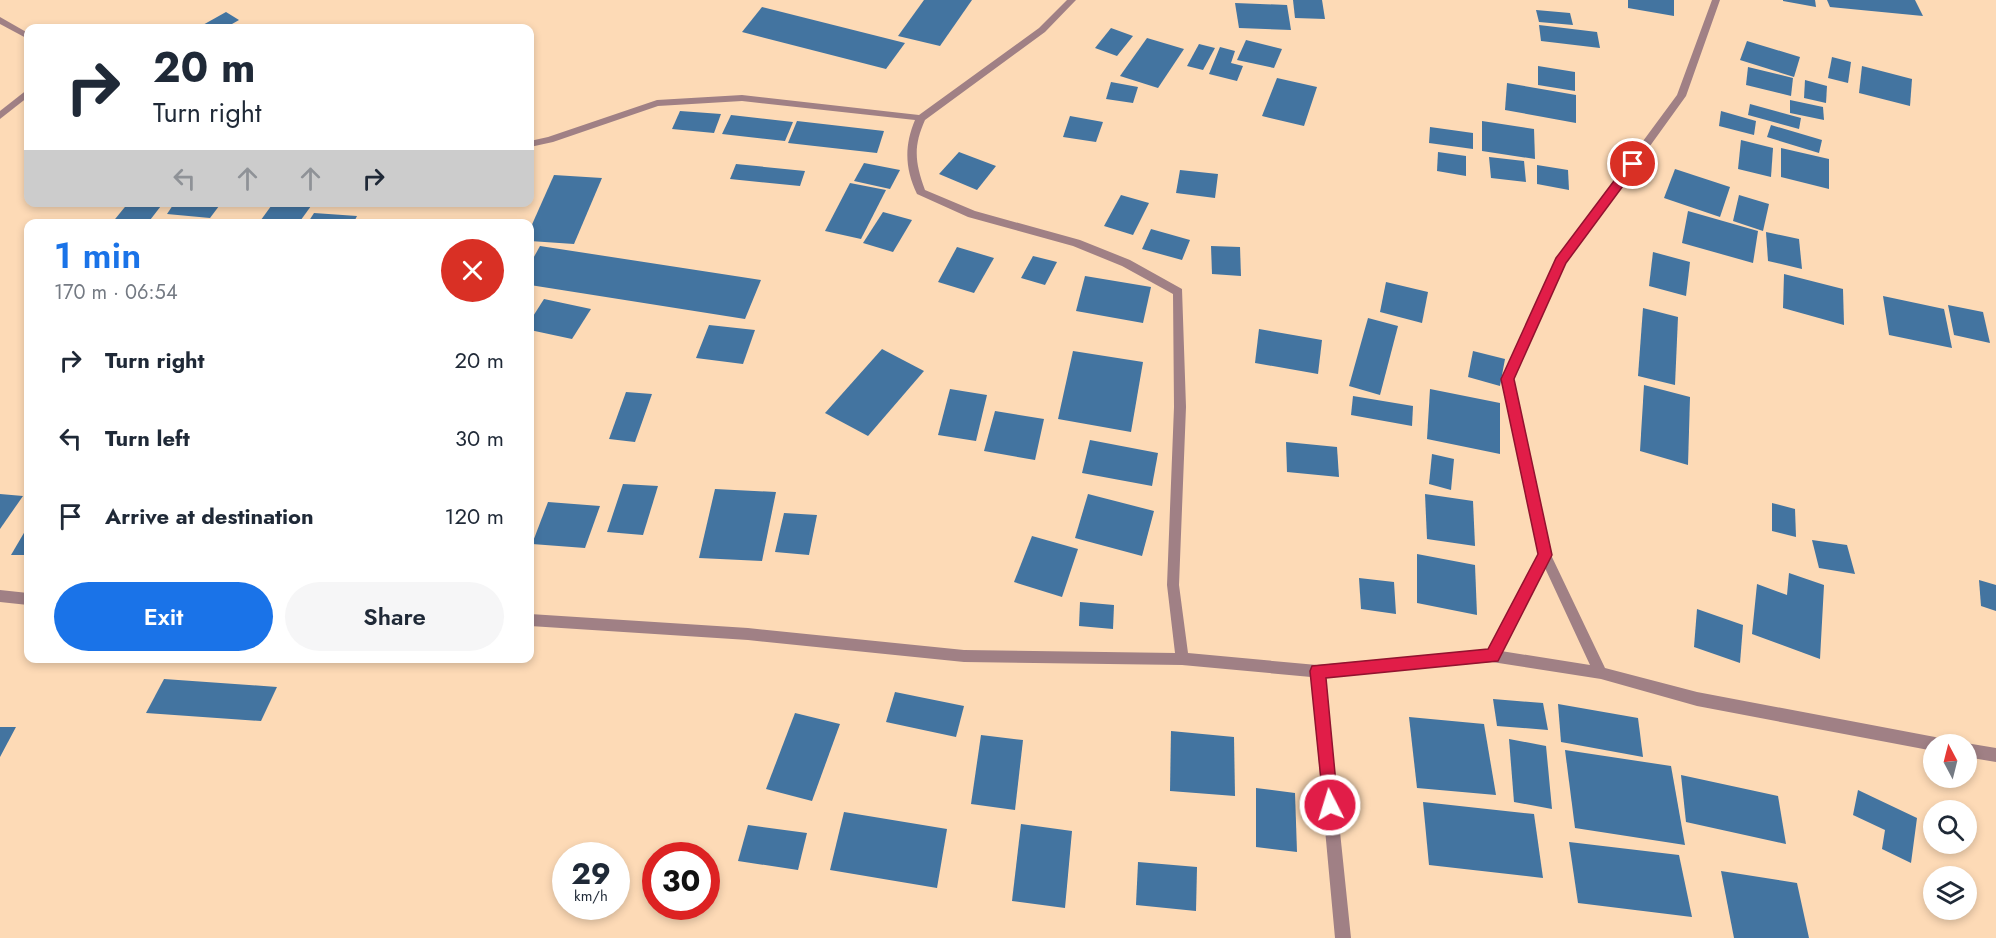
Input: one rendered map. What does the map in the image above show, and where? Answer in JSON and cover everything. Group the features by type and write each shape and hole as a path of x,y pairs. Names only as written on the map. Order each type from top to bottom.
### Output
{"street":[{"path":"1072,0 1042,30 921,118 910,140 912,168 921,192 972,214 1076,243 1126,263 1178,292 1180,407 1173,585 1182,659"},
{"path":"1601,673 1545,555 1508,379 1560,262 1682,96 1716,0"},
{"path":"0,20 24,34"},
{"path":"0,116 24,95"},
{"path":"534,143 550,140 657,104 732,98 921,118"},
{"path":"1492,656 1545,555"},
{"path":"0,596 24,599"},
{"path":"534,620 748,634 964,656 1182,659 1317,671 1492,656 1601,673 1697,699 1923,742"},
{"path":"1317,671 1343,938"},
{"path":"1977,752 1996,755"}],"building":[{"path":"924,0 972,0 940,46 898,36"},
{"path":"1293,0 1322,0 1325,19 1295,18"},
{"path":"1628,0 1674,0 1674,16 1628,8"},
{"path":"1815,0 1816,7 1783,1"},
{"path":"1827,0 1915,0 1923,16 1830,7"},
{"path":"1235,3 1287,5 1291,30 1239,28"},
{"path":"762,7 905,43 886,69 742,32"},
{"path":"1536,10 1570,13 1573,25 1539,22"},
{"path":"226,12 239,20 232,24 205,24"},
{"path":"1539,25 1597,32 1600,48 1541,41"},
{"path":"1111,28 1133,36 1117,56 1095,48"},
{"path":"1147,38 1184,49 1158,88 1120,76"},
{"path":"1246,40 1282,49 1274,68 1237,60"},
{"path":"1747,41 1800,57 1794,77 1740,60"},
{"path":"1199,44 1215,48 1203,70 1187,66"},
{"path":"1220,47 1235,51 1231,63 1243,66 1237,81 1209,74"},
{"path":"1832,57 1851,62 1848,83 1828,78"},
{"path":"1538,66 1575,72 1575,91 1538,85"},
{"path":"1862,66 1912,79 1910,106 1859,93"},
{"path":"1748,67 1793,78 1791,96 1746,85"},
{"path":"1277,78 1317,87 1304,126 1262,116"},
{"path":"1805,80 1827,86 1826,103 1804,98"},
{"path":"1111,82 1138,87 1133,103 1106,99"},
{"path":"1507,83 1576,95 1576,123 1505,110"},
{"path":"1790,100 1823,107 1824,120 1790,113"},
{"path":"1750,104 1801,118 1799,129 1748,115"},
{"path":"680,111 721,114 714,133 672,129"},
{"path":"1721,111 1756,121 1754,135 1719,126"},
{"path":"731,115 793,122 785,141 722,134"},
{"path":"1070,116 1103,122 1096,142 1063,137"},
{"path":"797,121 884,131 877,153 788,143"},
{"path":"1482,121 1534,129 1535,159 1482,151"},
{"path":"1771,125 1822,140 1819,153 1767,137"},
{"path":"1430,127 1473,133 1473,149 1429,143"},
{"path":"1741,140 1773,148 1771,177 1738,169"},
{"path":"1781,148 1829,159 1829,189 1781,177"},
{"path":"959,152 996,166 977,190 939,174"},
{"path":"1438,152 1466,156 1466,176 1437,171"},
{"path":"1489,157 1524,161 1526,182 1491,178"},
{"path":"864,163 900,170 890,189 854,181"},
{"path":"736,164 805,171 800,186 730,179"},
{"path":"1537,165 1568,170 1569,190 1537,184"},
{"path":"1675,169 1730,187 1720,217 1664,198"},
{"path":"1180,170 1218,174 1215,198 1176,193"},
{"path":"554,175 602,178 574,244 534,241 534,220"},
{"path":"850,183 886,190 861,239 825,231"},
{"path":"1121,195 1149,203 1133,235 1104,226"},
{"path":"1739,195 1769,204 1763,231 1733,221"},
{"path":"125,207 160,207 151,219 115,219"},
{"path":"172,207 218,207 210,218 167,214"},
{"path":"270,207 310,207 302,219 262,219"},
{"path":"1688,211 1758,231 1753,263 1682,243"},
{"path":"883,212 912,220 893,252 863,243"},
{"path":"314,213 357,216 356,219 310,219"},
{"path":"1151,229 1190,240 1182,260 1142,249"},
{"path":"1766,232 1799,239 1802,269 1768,261"},
{"path":"540,246 761,280 745,319 534,286 534,257"},
{"path":"1211,246 1240,247 1241,276 1212,274"},
{"path":"957,247 994,258 974,293 938,282"},
{"path":"1653,252 1690,262 1686,296 1649,286"},
{"path":"1033,256 1057,262 1045,285 1021,278"},
{"path":"1784,274 1843,289 1844,325 1783,308"},
{"path":"1085,276 1151,287 1143,323 1076,311"},
{"path":"1386,282 1428,292 1422,323 1380,312"},
{"path":"1883,296 1944,309 1952,348 1889,335"},
{"path":"544,299 591,309 572,339 534,331 534,315"},
{"path":"1948,305 1983,312 1990,343 1954,335"},
{"path":"1643,308 1678,317 1675,385 1638,376"},
{"path":"1368,318 1398,326 1380,395 1349,386"},
{"path":"709,325 755,330 743,364 696,358"},
{"path":"1259,329 1322,340 1318,374 1255,363"},
{"path":"882,349 924,371 868,436 825,413"},
{"path":"1073,351 1143,362 1131,432 1058,419"},
{"path":"1473,351 1505,359 1500,386 1468,377"},
{"path":"1644,385 1690,397 1688,465 1640,451"},
{"path":"950,389 987,395 976,441 938,435"},
{"path":"1430,389 1500,403 1500,454 1427,439"},
{"path":"626,392 652,394 635,442 609,439"},
{"path":"1353,396 1413,406 1412,426 1351,415"},
{"path":"995,411 1044,419 1035,460 984,451"},
{"path":"1090,440 1158,453 1152,486 1082,473"},
{"path":"1286,442 1337,447 1339,477 1287,472"},
{"path":"1432,454 1454,459 1451,490 1429,484"},
{"path":"623,484 658,486 643,535 607,532"},
{"path":"715,489 776,492 762,561 699,558"},
{"path":"0,494 23,496 0,529"},
{"path":"1088,494 1154,511 1142,556 1075,538"},
{"path":"1425,494 1473,501 1475,546 1427,539"},
{"path":"548,502 600,506 585,548 534,544"},
{"path":"1772,503 1795,509 1796,537 1772,531"},
{"path":"784,513 817,515 809,555 775,552"},
{"path":"24,533 24,555 11,555"},
{"path":"1032,536 1078,549 1062,597 1014,582"},
{"path":"1812,540 1847,545 1855,574 1819,568"},
{"path":"1417,554 1475,565 1477,615 1417,603"},
{"path":"1789,573 1824,585 1820,659 1752,634 1757,584 1787,595"},
{"path":"1359,578 1394,582 1396,614 1361,609"},
{"path":"1979,580 1996,585 1996,611 1981,606"},
{"path":"1080,602 1114,605 1113,629 1079,626"},
{"path":"1697,609 1743,625 1740,663 1694,647"},
{"path":"164,679 277,687 261,721 146,713"},
{"path":"895,692 964,706 956,737 886,722"},
{"path":"1493,699 1543,703 1548,730 1497,726"},
{"path":"1558,704 1638,718 1643,757 1561,742"},
{"path":"795,713 840,724 812,801 766,789"},
{"path":"1409,717 1484,724 1496,795 1417,788"},
{"path":"0,727 16,727 0,757"},
{"path":"1171,731 1234,737 1235,796 1170,791"},
{"path":"981,735 1023,740 1015,810 971,804"},
{"path":"1509,739 1546,746 1552,809 1514,802"},
{"path":"1565,750 1671,766 1685,845 1575,828"},
{"path":"1681,775 1778,796 1786,844 1686,822"},
{"path":"1256,788 1295,793 1297,852 1256,847"},
{"path":"1858,790 1917,818 1911,863 1882,849 1885,830 1853,815"},
{"path":"1423,802 1534,814 1543,878 1429,865"},
{"path":"844,812 947,829 937,888 830,870"},
{"path":"1021,824 1072,831 1065,908 1012,901"},
{"path":"748,825 807,833 798,870 738,861"},
{"path":"1569,842 1679,855 1692,917 1578,903"},
{"path":"1138,862 1197,867 1196,911 1136,905"},
{"path":"1721,871 1797,883 1809,938 1734,938"}],"route":[{"path":"1330,805 1317,671 1492,656 1545,555 1508,379 1560,262 1633,164"}]}
